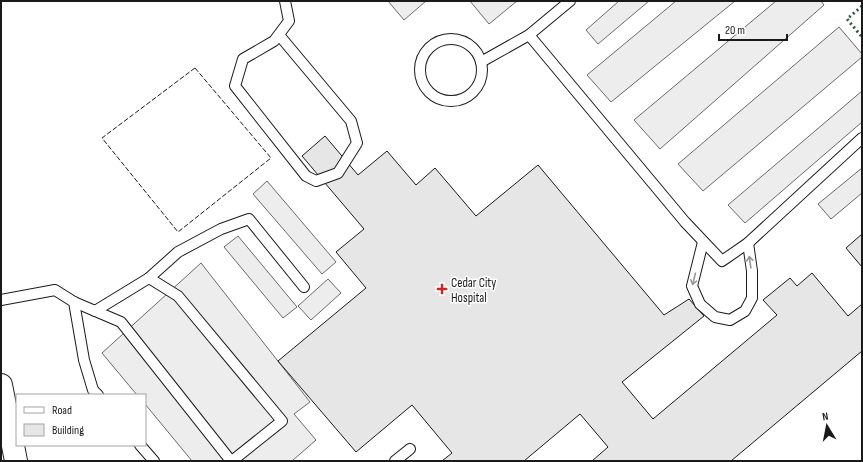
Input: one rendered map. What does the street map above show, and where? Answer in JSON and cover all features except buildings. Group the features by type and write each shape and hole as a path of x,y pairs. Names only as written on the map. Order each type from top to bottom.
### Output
{"street":[{"path":"1,385 16,461"}],"lane":[{"path":"279,35 352,121 357,143 338,172 316,182 306,176 235,86 243,59 274,41 289,21 285,1"},
{"path":"481,62 529,35 570,1"},
{"path":"529,35 685,222 722,261 748,243 862,138"},
{"path":"452,40 462,42 470,46 477,54 481,62 482,73 479,83 473,92 464,98 454,101 443,100 434,96 426,88 421,79 420,69 422,60 434,45 442,41 452,40"},
{"path":"95,311 149,278 178,252 221,229 249,219 304,286"},
{"path":"703,242 692,286 700,304 715,317 730,320 745,311 752,298 752,271 748,243"},
{"path":"1,300 55,290 74,302 121,322 231,461 282,421 178,296 149,278"},
{"path":"74,302 84,360 93,390 97,394"},
{"path":"141,446 154,461"},
{"path":"395,461 410,449"}],"shaded area":[{"path":"388,1 426,1 404,20"},
{"path":"470,1 517,1 489,24"},
{"path":"619,1 649,1 598,44 586,30"},
{"path":"676,1 735,1 611,102 587,75"},
{"path":"776,1 821,1 824,5 660,149 634,120"},
{"path":"839,27 862,54 862,57 703,191 678,164"},
{"path":"862,91 862,122 745,223 728,205"},
{"path":"862,168 862,193 831,219 818,204"},
{"path":"267,181 336,262 322,274 253,194"},
{"path":"238,236 297,307 283,318 224,247"},
{"path":"201,263 310,402 294,414 316,440 292,461 192,461 146,405 146,394 136,394 102,353"},
{"path":"328,279 341,293 311,320 298,306"}],"hedge":[{"path":"862,6 847,19 862,37"}],"fence":[{"path":"195,68 271,158 178,232 102,138 195,68"}],"place":[{"name":"Cedar City Hospital","path":"442,289"}]}
